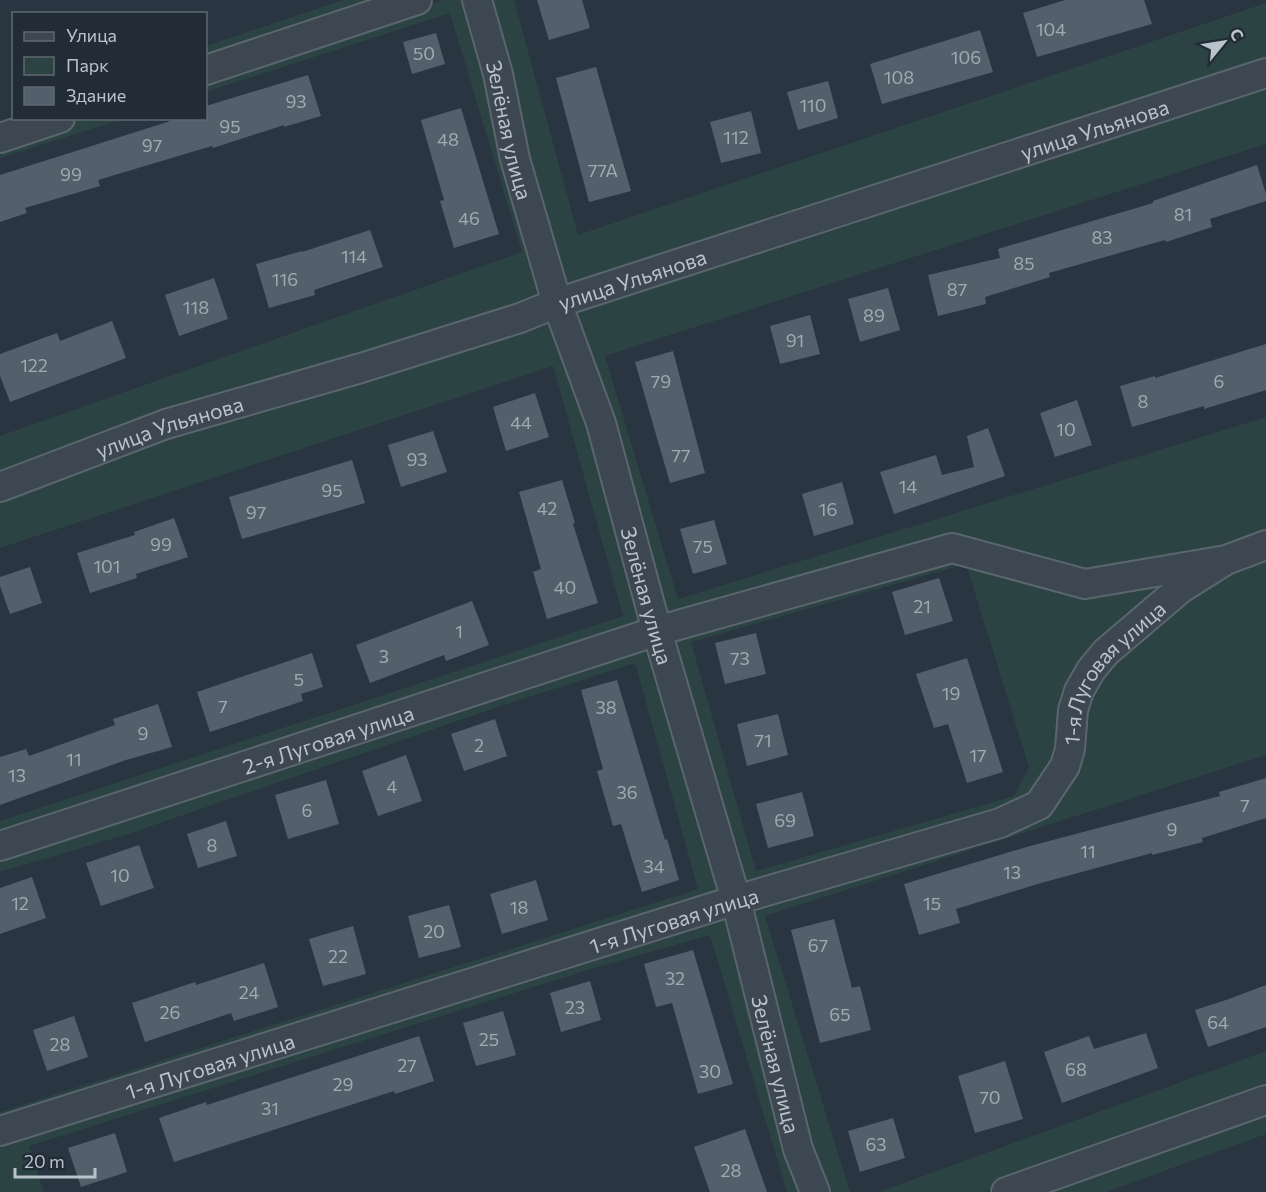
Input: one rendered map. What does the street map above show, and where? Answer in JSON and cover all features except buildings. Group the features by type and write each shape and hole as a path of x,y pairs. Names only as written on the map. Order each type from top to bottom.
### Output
{"street":[{"path":"207,70 417,0"},
{"name":"Зелёная улица","path":"477,0 498,74 515,159 557,303 601,423 657,631 736,900 798,1149 815,1192"},
{"name":"улица Ульянова","path":"0,487 166,424 520,318 557,303 1266,73"},
{"path":"0,138 54,120"},
{"name":"1-я Луговая улица","path":"657,631 952,548 1085,584 1226,560 1266,545"},
{"name":"1-я Луговая улица","path":"0,1131 736,900 1000,823 1039,805 1065,766 1070,749 1073,710 1079,691 1091,670 1106,652 1156,609 1180,590 1226,560"},
{"name":"2-я Луговая улица","path":"0,846 657,631"},
{"path":"1006,1192 1266,1100"}],"green space":[{"path":"343,0 393,0 207,60 207,46"},
{"path":"443,0 467,0 540,293 531,306 0,476 0,436 522,252 450,13 207,92 207,79"},
{"path":"486,0 514,0 578,235 1266,3 1266,62 573,288 558,277"},
{"path":"1266,86 1266,144 605,356 678,599 1266,417 1266,534 1206,558 1087,577 953,542 665,622 572,315 577,309"},
{"path":"81,120 120,120 0,158 0,146"},
{"path":"551,318 592,422 646,627 0,838 0,821 623,616 553,366 0,548 0,500 169,434"},
{"path":"953,555 1083,590 1189,573 1126,621 1040,789 995,815 740,884 668,634","holes":["966,564 1029,767 1014,796 756,871 691,642"]},
{"path":"1266,556 1266,755 765,916 850,1192 826,1192 805,1131 749,914 760,902 1043,813 1067,791 1078,773 1084,753 1089,701 1095,686 1114,661 1125,649 1207,584"},
{"path":"652,639 722,886 716,899 0,1123 0,1112 698,889 635,663 507,704 128,834 0,872 0,855"},
{"path":"724,911 802,1192 787,1192 710,935 594,968 29,1146 44,1192 0,1192 0,1141"},
{"path":"1266,1051 1266,1091 984,1192 879,1192"},
{"path":"1266,1111 1266,1134 1106,1192 1036,1192"}]}
